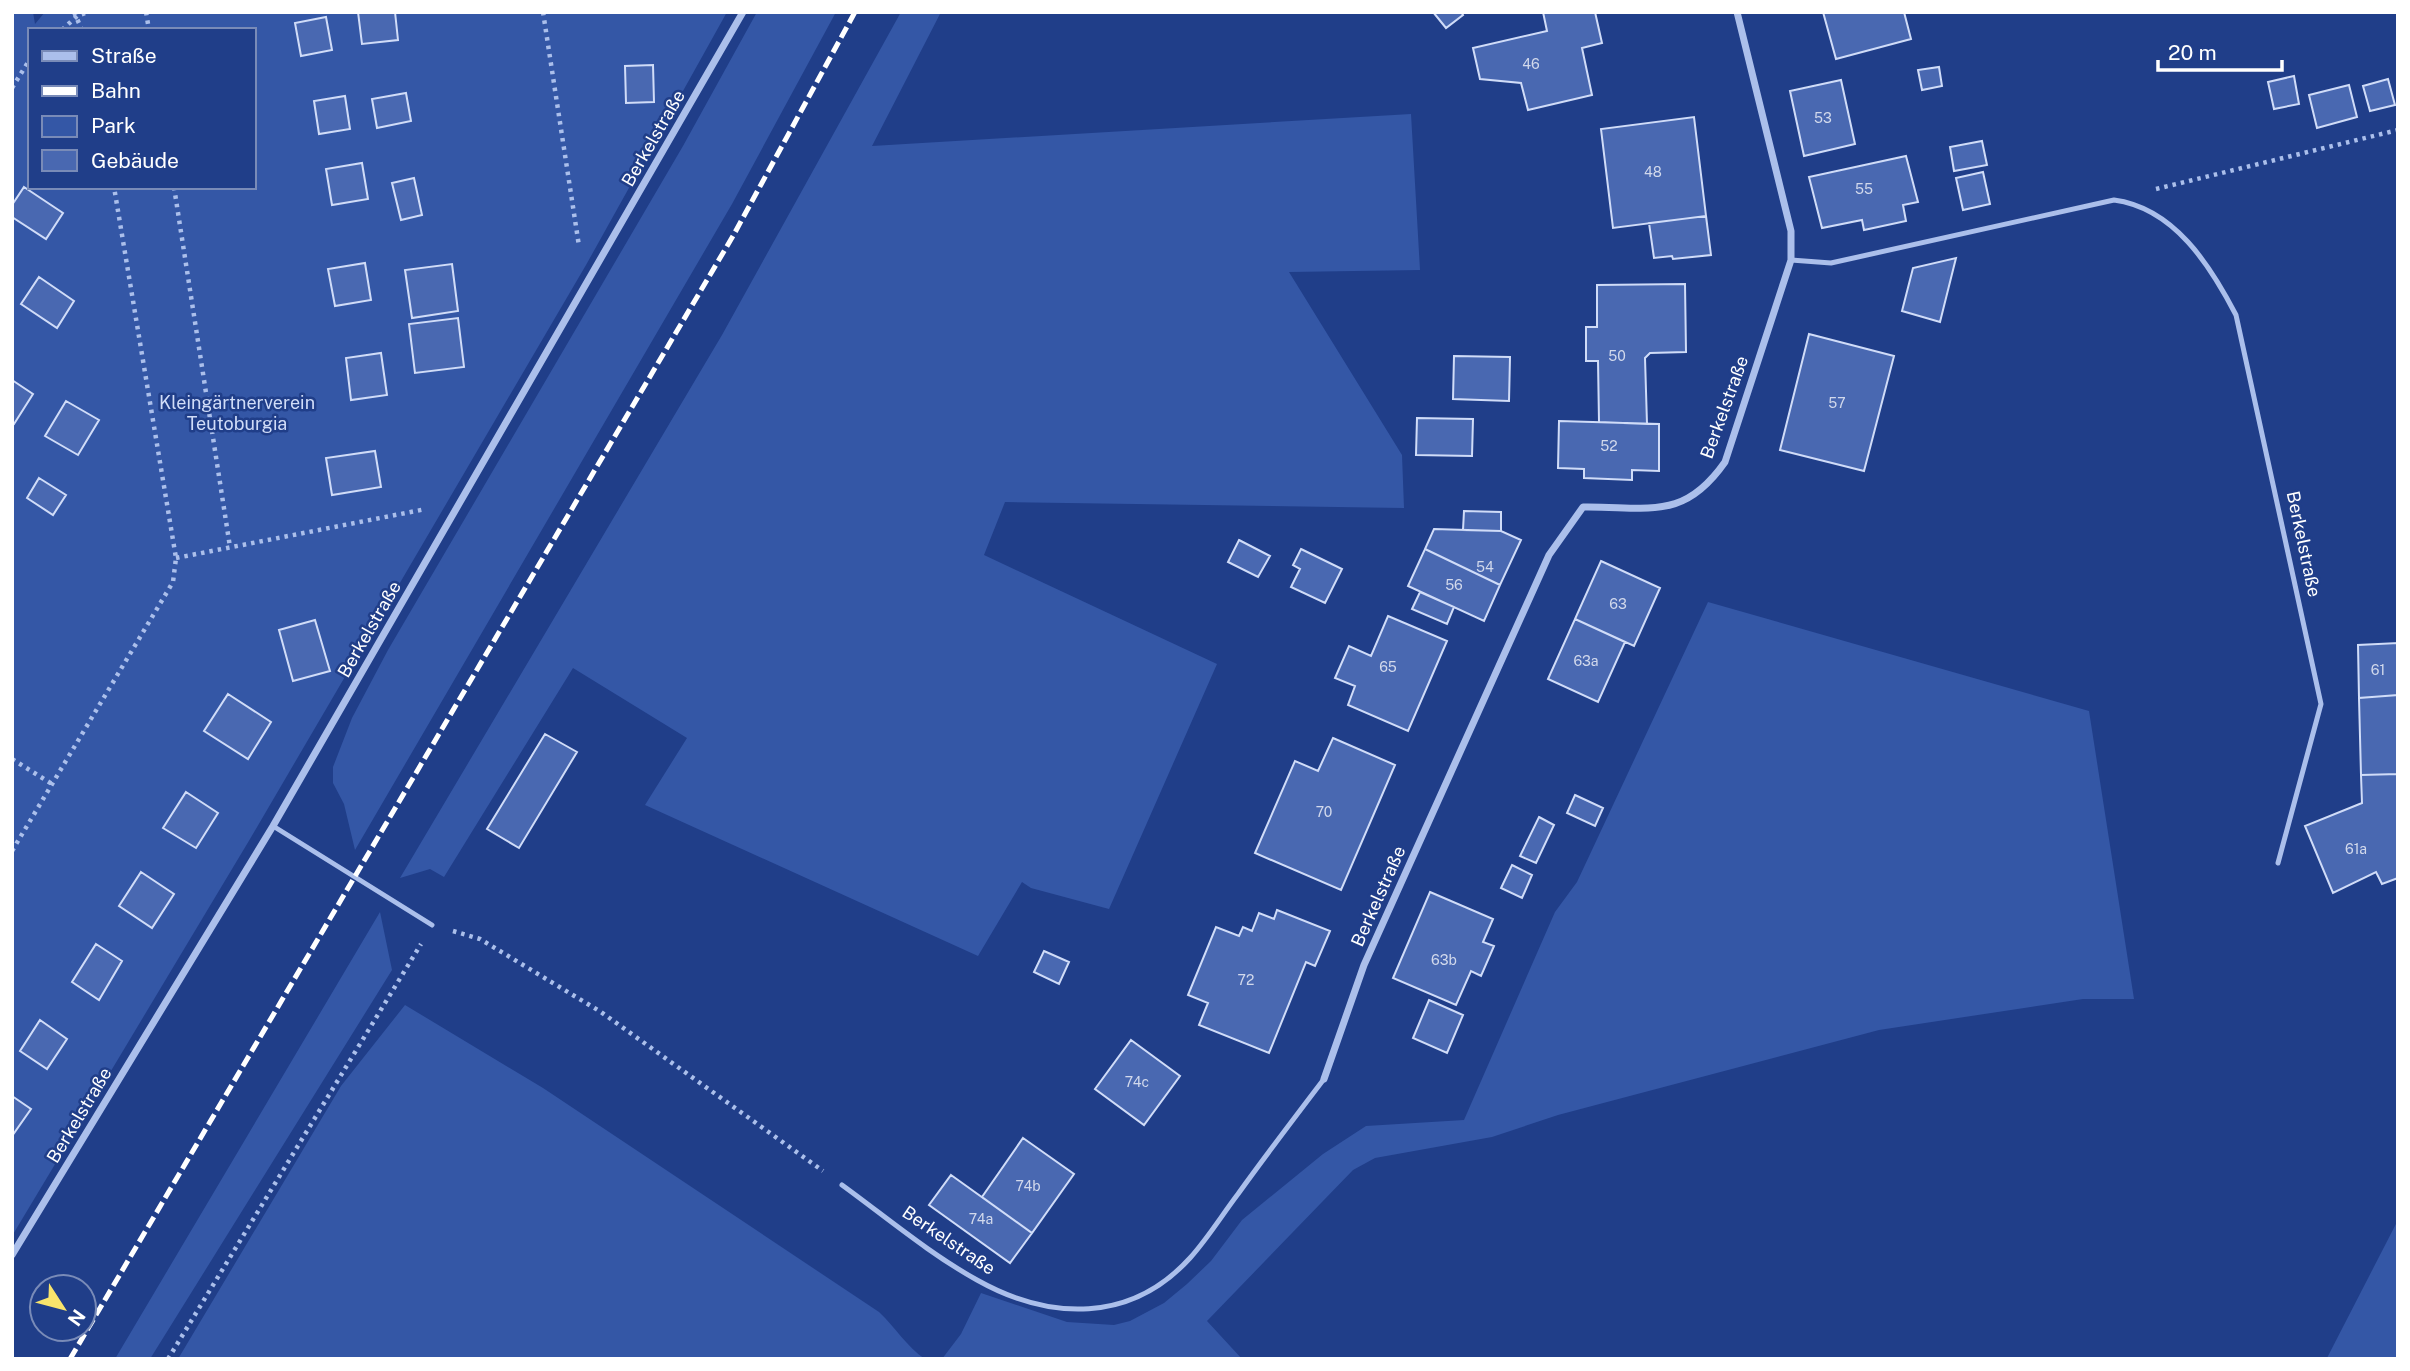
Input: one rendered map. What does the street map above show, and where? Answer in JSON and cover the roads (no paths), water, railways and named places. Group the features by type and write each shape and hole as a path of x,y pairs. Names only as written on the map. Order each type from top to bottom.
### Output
{"street":[{"name":"Berkelstraße","path":"12,1255 273,826 743,12"},
{"name":"Berkelstraße","path":"1324,1079 1364,965 1549,555 1583,507 1674,506 1692,499 1709,484 1724,462 1791,260 1791,231 1737,12"}],"lane":[{"name":"Berkelstraße","path":"1791,260 1832,263 2114,200 2131,202 2157,214 2214,271 2236,315 2273,472 2321,704 2278,863"},
{"path":"273,826 432,925"},
{"name":"Berkelstraße","path":"842,1185 976,1280 1039,1305 1063,1310 1091,1311 1125,1303 1160,1284 1190,1258 1324,1079"}],"railway":[{"path":"70,1359 733,236 855,12"}],"park label":[{"name":"Kleingärtnerverein Teutoburgia","path":"237,412"}]}
